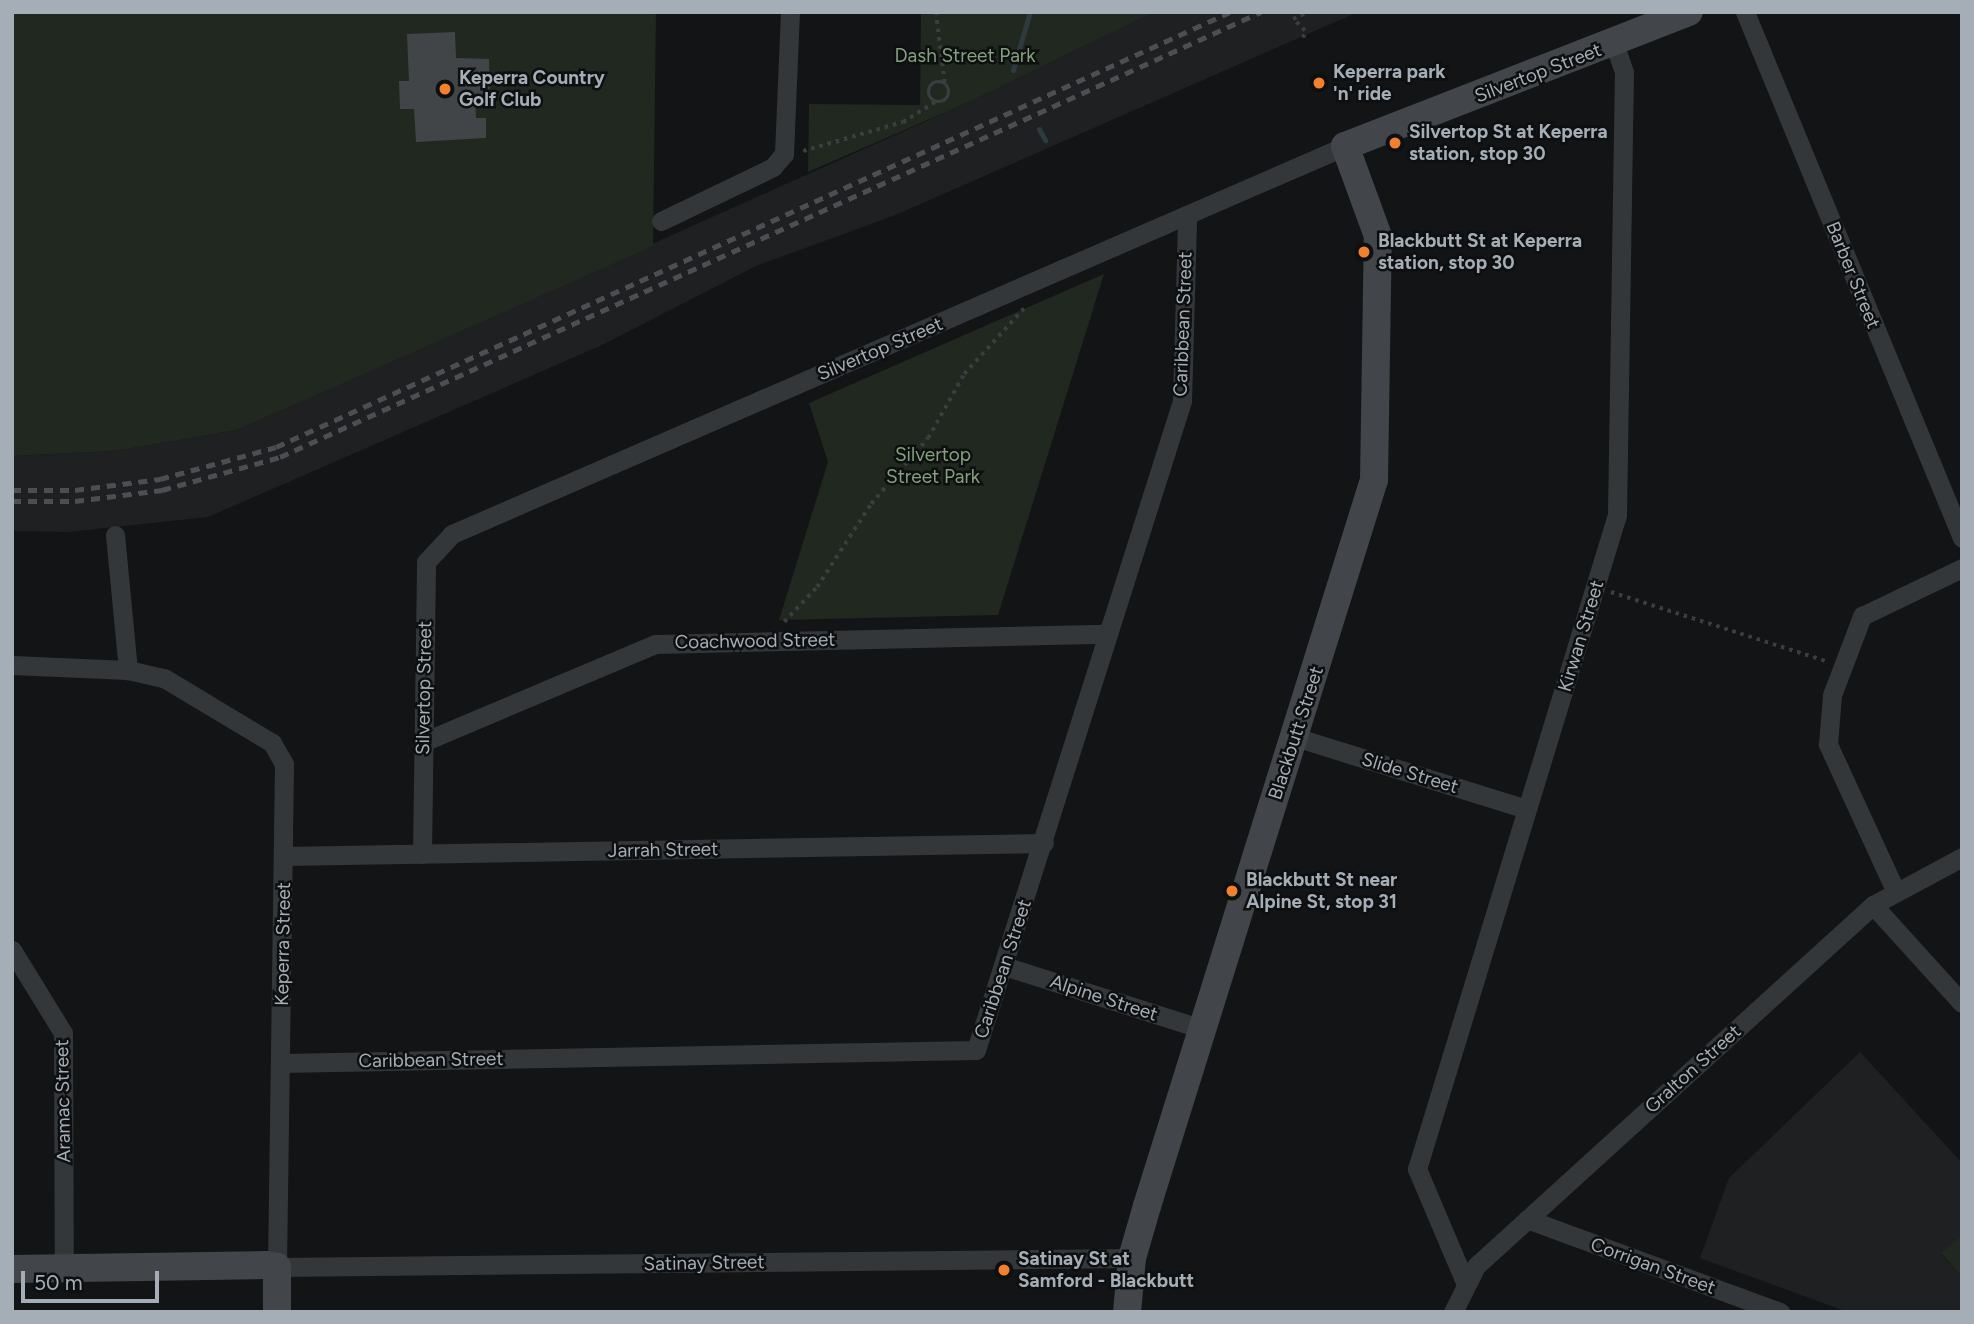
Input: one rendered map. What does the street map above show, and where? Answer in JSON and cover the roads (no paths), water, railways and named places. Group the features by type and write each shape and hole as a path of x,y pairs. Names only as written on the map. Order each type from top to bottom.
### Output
{"street":[{"path":"660,220 773,167 784,154 790,12"},
{"path":"1614,43 1689,12"},
{"name":"Barber Street","path":"1745,12 1962,538"},
{"name":"Silvertop Street","path":"422,854 426,562 452,534 1345,146 1614,43"},
{"name":"Kirwan Street","path":"1465,1282 1417,1169 1617,515 1624,72 1614,43"},
{"name":"Blackbutt Street","path":"1127,1312 1132,1258 1374,480 1378,236 1345,146"},
{"name":"Caribbean Street","path":"281,1063 976,1050 1044,843 1106,634 1182,401 1186,217"},
{"path":"116,535 128,670"},
{"path":"1895,890 1828,744 1832,695 1862,616 1962,568"},
{"name":"Coachwood Street","path":"424,742 655,644 1106,634"},
{"name":"Keperra Street","path":"12,665 128,670 164,678 272,743 284,764 276,1312"},
{"name":"Slide Street","path":"1294,737 1526,809"},
{"name":"Jarrah Street","path":"284,856 1044,843"},
{"name":"Gralton Street","path":"1454,1312 1465,1282 1527,1220 1872,905 1895,890 1962,857"},
{"path":"1872,905 1962,1003"},
{"name":"Aramac Street","path":"12,950 63,1033 64,1267"},
{"name":"Alpine Street","path":"1004,966 1203,1029"},
{"name":"Corrigan Street","path":"1527,1220 1780,1312"},
{"name":"Satinay Street","path":"277,1267 1132,1258"},
{"path":"12,1269 277,1267"}],"waterway":[{"path":"1013,70 1030,12"},
{"path":"1039,129 1045,140"}],"railway":[{"path":"12,490 75,490 160,479 276,447 1230,12"},
{"path":"12,501 75,501 162,490 280,457 1261,12"}],"place":[{"name":"Keperra park 'n' ride","path":"1319,83"},
{"name":"Keperra Country Golf Club","path":"445,89"},
{"name":"Silvertop St at Keperra station, stop 30","path":"1395,143"},
{"name":"Blackbutt St at Keperra station, stop 30","path":"1364,252"},
{"name":"Blackbutt St near Alpine St, stop 31","path":"1232,891"},
{"name":"Satinay St at Samford - Blackbutt","path":"1004,1270"}],"park label":[{"name":"Dash Street Park","path":"965,56"},
{"name":"Silvertop Street Park","path":"933,466"}]}
